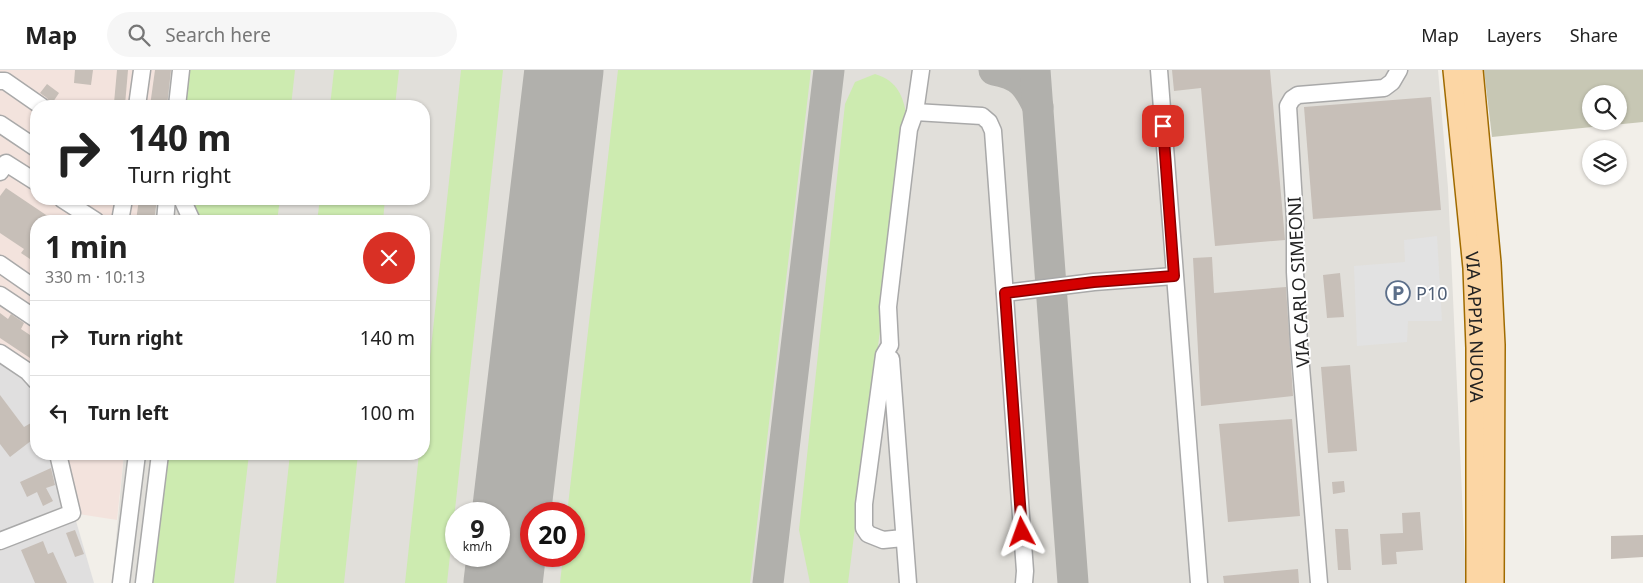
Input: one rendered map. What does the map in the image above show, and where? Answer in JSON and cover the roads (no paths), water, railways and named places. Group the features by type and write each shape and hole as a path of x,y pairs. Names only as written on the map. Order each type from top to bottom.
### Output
{"main road":[{"name":"VIA APPIA NUOVA","path":"1454,70 1474,268 1478,348 1477,583"},
{"name":"VIA APPIA NUOVA","path":"1472,70 1490,263 1494,345 1493,583"}],"street":[{"path":"138,100 142,70"},
{"path":"178,100 181,70"},
{"path":"908,583 903,538 888,307 909,128 915,112 921,70"},
{"path":"1159,70 1198,583"},
{"name":"VIA CARLO SIMEONI","path":"1319,583 1299,343 1295,272 1296,220 1288,106 1292,98 1298,96 1384,88 1392,82 1399,70"},
{"path":"0,81 5,81 32,100"},
{"path":"915,112 982,116 989,122 993,131 1025,572 1024,583"},
{"path":"0,124 30,144"},
{"path":"0,172 6,163 30,178"},
{"path":"81,205 90,215"},
{"path":"0,264 30,285"},
{"path":"1005,293 1094,282 1174,276"},
{"path":"0,295 30,315"},
{"path":"890,345 884,355 864,504 864,528 868,534 883,540 903,538"},
{"path":"1,355 30,375"},
{"path":"0,541 72,513 59,460"},
{"path":"121,583 136,460"},
{"path":"144,583 159,460"}],"place":[{"name":"P10","path":"1398,293"}]}
